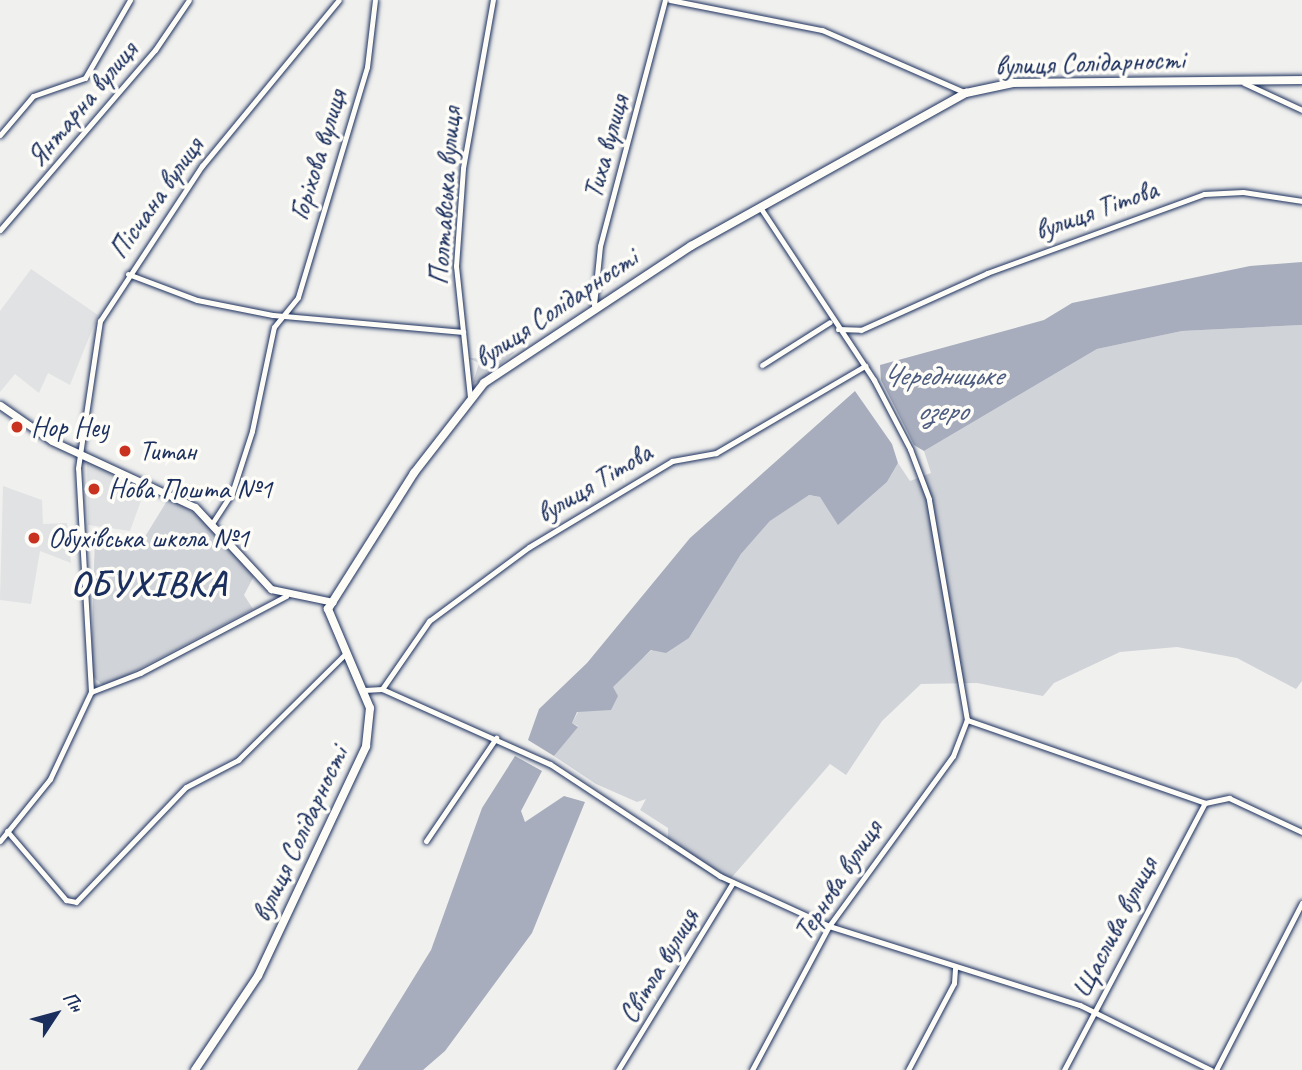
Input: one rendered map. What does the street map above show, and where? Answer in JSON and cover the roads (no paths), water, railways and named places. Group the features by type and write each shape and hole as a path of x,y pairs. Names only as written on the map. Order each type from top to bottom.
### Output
{"main road":[{"path":"1244,83 1302,80"},
{"name":"вулиця Солідарності","path":"195,1070 258,976 361,757 370,730 364,690 328,609 470,397 594,305 966,93 1013,83 1244,83"}],"street":[{"name":"Янтарна вулиця","path":"0,135 33,96 85,78 130,0"},
{"name":"Янтарна вулиця","path":"0,230 155,50 189,0"},
{"name":"Пісчана вулиця","path":"91,692 80,454 96,334 128,274 236,122 340,0"},
{"name":"Горіхова вулиця","path":"213,522 232,493 274,327 298,297 367,67 375,0"},
{"name":"Полтавська вулиця","path":"470,397 456,266 463,168 493,0"},
{"path":"667,0 822,30 966,93"},
{"name":"Тиха вулиця","path":"594,305 600,246 667,0"},
{"name":"вулиця Солідарності","path":"1244,83 1302,110"},
{"name":"вулиця Тітова","path":"835,328 861,330 987,273 1204,194 1243,191 1302,201"},
{"path":"762,210 830,322 865,366 929,499 967,720 1205,803"},
{"path":"128,274 197,300 284,317 463,332"},
{"path":"762,365 830,322"},
{"name":"вулиця Тітова","path":"382,689 429,621 529,547 672,461 734,444 865,366"},
{"path":"0,407 80,454 167,489 213,522 271,589 286,596 333,602"},
{"path":"0,841 50,779 91,692 140,673 286,596"},
{"path":"8,831 66,900 76,902 186,787 238,760 346,653"},
{"path":"364,690 382,689 550,764 733,882 829,926 1093,1013 1211,1070"},
{"name":"Тернова вулиця","path":"752,1070 829,926 953,756 967,720"},
{"path":"426,841 496,738"},
{"name":"Щаслива вулиця","path":"1064,1070 1205,803 1213,798 1229,798 1302,831"},
{"name":"Світла вулиця","path":"618,1070 733,882"},
{"path":"1216,1070 1302,903"},
{"path":"908,1070 954,983 956,968"}],"water":[{"name":"Чередницьке озеро","path":"1302,262 1302,325 1182,331 1097,349 924,451 914,445 881,380 880,365 1044,320 1072,303 1250,266"},
{"name":"Чередницьке озеро","path":"855,391 892,444 898,463 887,482 838,525 820,497 809,495 770,521 741,554 689,638 666,653 651,650 613,687 618,696 611,710 577,712 572,723 578,727 554,756 528,740 539,709 587,663 690,538"},
{"path":"515,756 542,771 521,811 525,822 564,796 585,802 532,933 445,1051 423,1070 357,1070 431,950 482,808"}],"place":[{"name":"Hop Hey","path":"17,427"},
{"name":"Титан","path":"125,451"},
{"name":"Нова Пошта №1","path":"94,489"},
{"name":"Обухівська школа №1","path":"34,538"}],"district":[{"name":"ОБУХІВКА","path":"149,584"}]}
